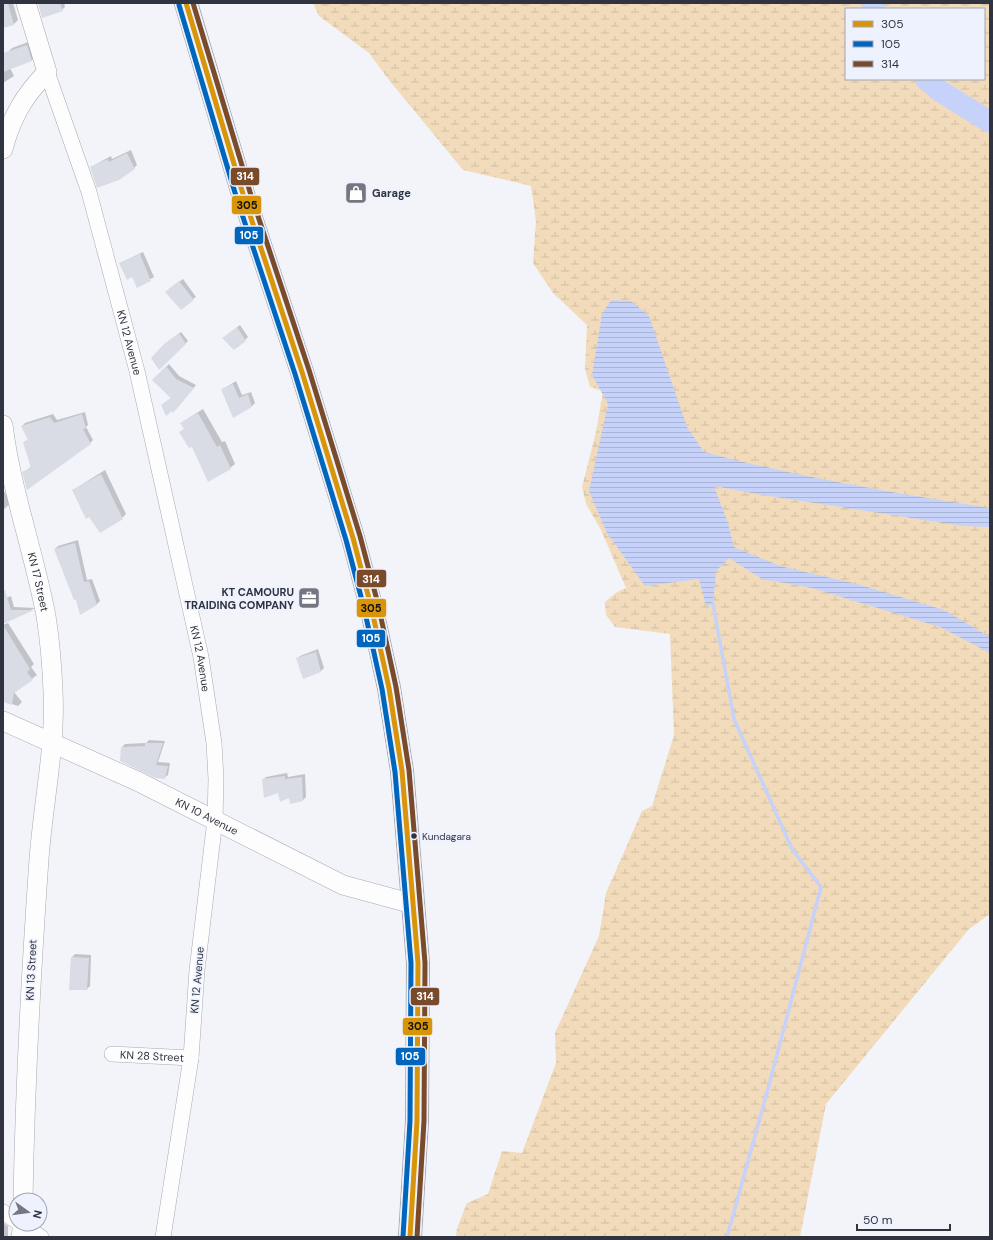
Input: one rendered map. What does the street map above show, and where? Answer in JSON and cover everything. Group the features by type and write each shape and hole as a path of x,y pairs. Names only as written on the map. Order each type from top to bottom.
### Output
{"main road":[{"path":"186,3 243,194 302,372 353,538 371,606 389,688 402,771 418,963 416,1129 410,1237"}],"street":[{"name":"KN 12 Avenue","path":"26,3 47,72 88,192 137,371 184,574 201,657 214,743 216,779 215,820 197,970 191,1058 163,1237"},
{"path":"3,149 14,116 29,91 47,72"},
{"name":"KN 17 Street","path":"3,425 6,450 46,616 53,693 52,742"},
{"name":"KN 10 Avenue","path":"3,721 52,742 215,820 343,885 413,904"},
{"name":"KN 13 Street","path":"23,1192 25,1087 33,944 43,811 52,742"},
{"name":"KN 28 Street","path":"112,1054 191,1058"},
{"path":"32,1232 41,1237"}],"green space":[{"path":"313,3 990,3 990,914 969,929 826,1104 800,1237 456,1237 457,1228 467,1203 488,1194 502,1151 522,1153 556,1063 555,1033 599,936 606,893 642,811 652,806 674,735 670,634 615,627 606,615 605,602 617,592 626,588 601,530 586,504 582,487 596,432 603,391 590,387 585,369 587,325 553,293 533,263 536,221 531,186 463,170 389,80 369,53 319,16"}],"water":[{"path":"611,300 631,301 649,316 687,427 704,452 846,484 990,508 990,527 963,526 714,486 728,523 734,547 780,566 857,584 944,610 990,637 990,653 940,627 812,588 762,579 729,558 716,571 713,604 706,606 699,579 645,586 607,533 589,491 608,404 592,375 602,314"}],"building":[{"path":"3,3 8,3 14,25 3,28"},
{"path":"38,3 60,3 63,11 42,18"},
{"path":"27,45 32,61 3,72 3,53"},
{"path":"127,153 135,169 119,180 97,188 90,167 108,159 109,162"},
{"path":"140,254 151,281 137,288 132,277 127,280 119,263"},
{"path":"179,281 194,300 181,310 165,292"},
{"path":"237,327 246,341 234,350 222,338"},
{"path":"179,333 186,344 159,370 151,358 164,344"},
{"path":"166,366 176,379 194,388 173,413 172,411 166,416 161,405 171,398 152,380"},
{"path":"233,384 239,398 248,394 252,407 233,418 221,389"},
{"path":"198,413 217,447 220,445 231,469 208,482 192,447 189,448 179,432 184,429 180,423"},
{"path":"82,414 86,428 83,429 91,444 27,490 22,472 31,468 23,442 28,440 21,426 50,417 54,423"},
{"path":"101,474 123,519 100,533 89,517 86,519 72,490"},
{"path":"75,543 84,582 89,581 97,605 80,615 76,600 74,600 54,549"},
{"path":"3,590 5,590 11,610 34,610 3,624"},
{"path":"3,625 30,669 27,672 33,680 14,693 12,705 3,702"},
{"path":"316,652 321,672 303,679 296,658"},
{"path":"145,743 163,743 156,765 168,766 165,779 155,778 120,761 121,747 145,746"},
{"path":"285,776 285,779 302,777 303,801 290,804 289,798 280,802 278,793 264,798 262,779"},
{"path":"71,957 89,958 87,990 69,990"}],"waterway":[{"path":"873,3 874,8"},
{"path":"927,80 940,91 990,122"},
{"path":"713,604 734,719 792,849 821,887 727,1237"}],"transit line":[{"name":"305","path":"186,3 243,194 302,372 353,538 371,606 389,688 402,771 418,963 417,1121 410,1237"},
{"name":"314","path":"193,3 250,192 309,370 360,536 378,604 396,687 409,770 425,963 424,1121 417,1237"},
{"name":"105","path":"179,5 236,196 295,374 346,540 364,608 382,689 395,772 411,963 410,1121 403,1237"}],"place":[{"name":"Garage","path":"356,193"},
{"name":"KT CAMOURU TRAIDING COMPANY","path":"309,598"},
{"name":"Kundagara","path":"414,836"}]}
